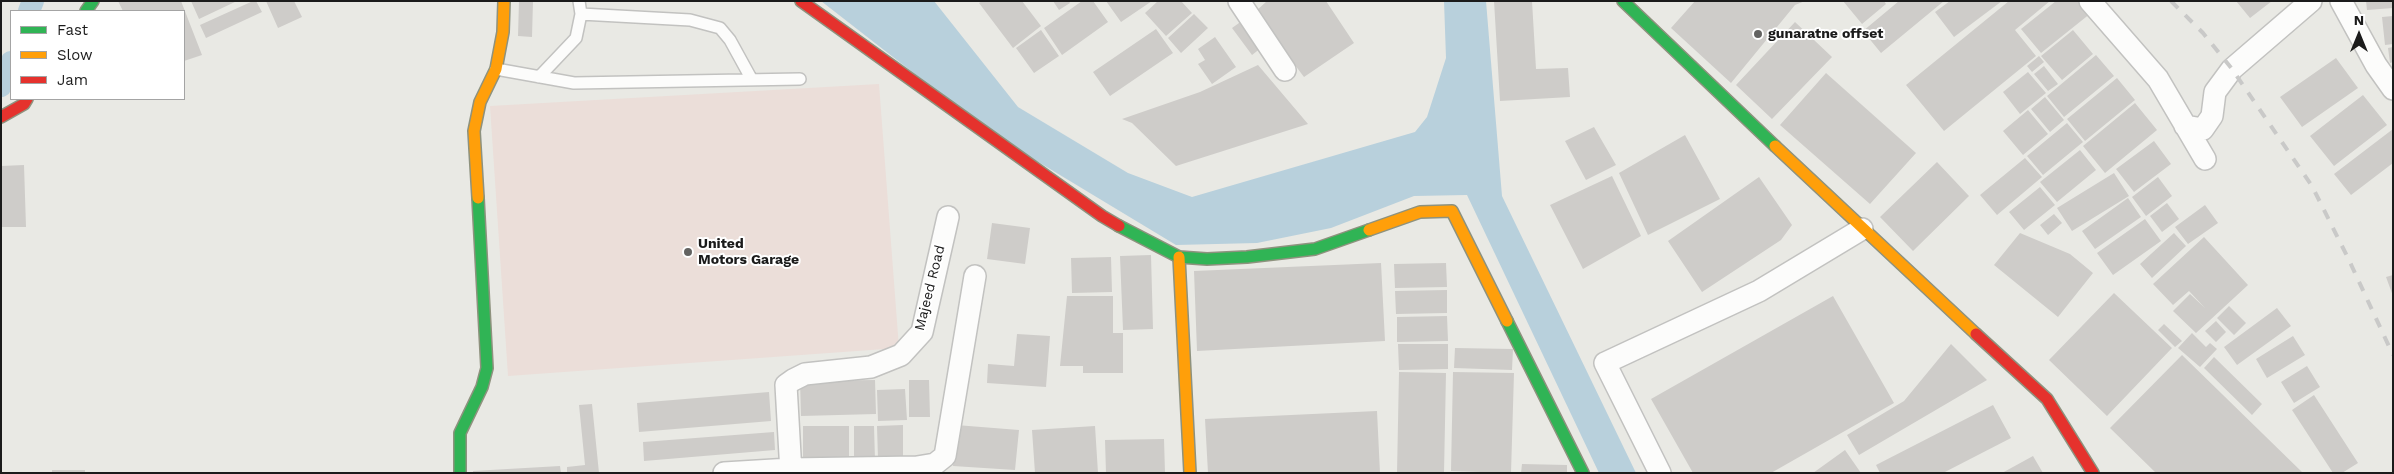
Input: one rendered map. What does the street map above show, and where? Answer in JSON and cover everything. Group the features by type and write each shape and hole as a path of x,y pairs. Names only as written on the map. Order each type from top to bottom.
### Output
{"street":[{"path":"460,473 460,433 482,386 487,368 474,131 480,102 496,69 503,32 504,1"},
{"path":"801,1 1102,216 1153,246 1178,257 1206,259 1239,258 1315,249 1420,212 1452,211 1583,473"},
{"path":"1623,1 1862,229 2047,398 2093,473"},
{"path":"2090,1 2158,79 2205,159"},
{"path":"2185,126 2203,128 2212,116 2215,92 2232,69 2311,1"},
{"path":"2342,1 2376,65 2393,89"},
{"path":"1242,2 1285,70"},
{"path":"1,117 24,104 26,100"},
{"name":"Majeed Road","path":"790,471 786,385 805,374 871,367 901,355 922,332 948,217"},
{"path":"1660,473 1605,363 1759,291 1862,229"},
{"path":"1178,257 1190,473"},
{"path":"724,473 917,467 935,464 945,456 975,276"}],"lane":[{"path":"540,77 576,38 581,14 579,1"},
{"path":"581,14 690,20 720,28 730,40 752,80"},
{"path":"496,69 574,83 800,79"}],"shaded area":[{"path":"879,84 899,348 508,376 490,106"}],"water":[{"path":"821,1 934,1 1018,107 1128,173 1192,197 1415,132 1427,117 1446,58 1444,1 1486,1 1502,196 1636,473 1599,473 1467,195 1414,196 1331,228 1257,243 1176,245 992,134"}],"building":[{"path":"118,1 181,1 184,10 122,10"},
{"path":"191,1 237,1 199,19"},
{"path":"256,1 262,12 206,38 200,25"},
{"path":"266,1 294,1 302,17 278,28"},
{"path":"519,1 533,1 532,37 518,36"},
{"path":"982,1 1022,1 1041,26 1013,48 979,3"},
{"path":"1053,1 1069,1 1070,3 1059,10"},
{"path":"1082,1 1093,1 1108,22 1062,55 1044,28"},
{"path":"1106,1 1152,1 1121,22"},
{"path":"1158,1 1181,1 1192,13 1166,36 1145,13"},
{"path":"1267,1 1326,1 1354,43 1304,77 1255,12"},
{"path":"1494,1 1532,1 1536,69 1568,68 1570,97 1500,101"},
{"path":"1695,1 1805,1 1795,5 1731,83 1671,28"},
{"path":"1843,1 1884,1 1886,4 1862,24"},
{"path":"1899,1 1944,1 1881,53 1863,31"},
{"path":"1950,1 2002,1 1954,37 1935,12"},
{"path":"2009,1 2050,1 2015,30 2036,56 1944,131 1906,85"},
{"path":"2056,1 2081,1 2091,13 2041,53 2021,29"},
{"path":"2236,1 2272,1 2250,18"},
{"path":"2366,1 2393,1 2393,8 2367,10"},
{"path":"185,11 202,55 185,61"},
{"path":"1194,14 1208,28 1181,53 1168,38"},
{"path":"2393,16 2393,44 2385,45 2382,17"},
{"path":"1246,18 1266,44 1252,55 1232,28"},
{"path":"1795,22 1832,57 1772,119 1736,85"},
{"path":"1156,29 1173,53 1110,96 1093,72"},
{"path":"1041,30 1059,56 1034,73 1016,48"},
{"path":"2073,30 2093,54 2062,80 2041,56"},
{"path":"1215,37 1236,67 1212,84 1198,64 1205,60 1198,49"},
{"path":"2393,47 2393,62 2390,63 2388,48"},
{"path":"2096,55 2114,76 2064,117 2047,96"},
{"path":"2039,56 2044,62 2032,72 2027,66"},
{"path":"2336,58 2358,88 2302,127 2280,97"},
{"path":"1258,65 1308,124 1176,166 1132,123 1122,119 1200,92"},
{"path":"2044,66 2058,84 2048,91 2034,74"},
{"path":"2028,72 2046,93 2020,114 2003,92"},
{"path":"1826,73 1916,153 1870,204 1780,125"},
{"path":"2117,78 2135,100 2085,141 2067,119"},
{"path":"2363,95 2387,125 2334,166 2310,136"},
{"path":"2045,97 2064,120 2050,132 2031,109"},
{"path":"2135,103 2157,130 2105,173 2083,146"},
{"path":"2028,110 2048,134 2023,155 2003,131"},
{"path":"2067,123 2083,142 2043,175 2027,156"},
{"path":"1594,127 1616,165 1586,180 1565,141"},
{"path":"2393,129 2393,163 2351,195 2334,174"},
{"path":"1685,135 1720,199 1648,235 1619,173"},
{"path":"2154,141 2171,164 2134,192 2116,169"},
{"path":"2080,150 2096,170 2057,202 2040,182"},
{"path":"2025,158 2042,177 1997,215 1980,195"},
{"path":"1937,162 1969,196 1913,251 1880,217"},
{"path":"24,165 26,227 1,227 1,166"},
{"path":"2114,173 2129,196 2072,231 2057,208"},
{"path":"1612,176 1641,236 1583,269 1550,205"},
{"path":"1759,177 1792,225 1781,240 1702,292 1668,241"},
{"path":"2158,177 2172,196 2146,216 2132,197"},
{"path":"2040,187 2055,205 2024,230 2009,212"},
{"path":"2128,198 2141,217 2095,249 2082,231"},
{"path":"2167,203 2179,219 2162,232 2150,216"},
{"path":"2205,205 2218,223 2188,244 2175,227"},
{"path":"2054,214 2062,223 2048,235 2040,225"},
{"path":"2145,219 2161,241 2113,275 2097,253"},
{"path":"992,223 1030,228 1025,264 987,259"},
{"path":"2020,233 2070,254 2093,273 2058,317 1994,265"},
{"path":"2174,233 2186,246 2152,278 2140,264"},
{"path":"2204,237 2248,285 2196,333 2173,311 2190,294 2205,308 2189,291 2173,305 2153,284"},
{"path":"1151,255 1153,329 1123,330 1120,256"},
{"path":"1111,257 1112,292 1072,293 1071,258"},
{"path":"1381,263 1385,341 1197,351 1194,271"},
{"path":"1446,263 1447,287 1395,288 1394,264"},
{"path":"2393,275 2393,296 2386,277"},
{"path":"1447,290 1447,313 1396,314 1395,291"},
{"path":"2114,293 2172,348 2107,416 2049,360"},
{"path":"1067,296 1113,296 1113,333 1123,333 1123,373 1083,373 1083,366 1060,366"},
{"path":"1833,296 1894,403 1771,473 1693,473 1651,399"},
{"path":"2229,306 2246,323 2234,335 2217,318"},
{"path":"2277,308 2291,326 2237,365 2224,347"},
{"path":"1447,316 1448,341 1397,342 1397,317"},
{"path":"2216,321 2226,332 2216,342 2205,331"},
{"path":"2164,324 2182,341 2175,347 2158,330"},
{"path":"2192,333 2206,347 2210,343 2217,349 2200,367 2178,348"},
{"path":"1017,334 1050,336 1046,387 987,383 988,364 1014,366"},
{"path":"2293,336 2305,355 2267,378 2256,359"},
{"path":"1398,344 1448,344 1448,369 1399,370"},
{"path":"1951,344 1987,380 1859,455 1847,435 1904,401"},
{"path":"1455,348 1513,349 1512,370 1454,368"},
{"path":"2182,355 2303,473 2156,473 2110,428"},
{"path":"2214,357 2262,404 2252,415 2204,368"},
{"path":"2307,366 2320,387 2294,403 2281,382"},
{"path":"1399,372 1446,373 1444,473 1397,473"},
{"path":"1453,372 1514,373 1511,473 1451,471"},
{"path":"875,380 876,414 801,416 800,381"},
{"path":"909,380 929,380 930,417 909,417"},
{"path":"905,389 907,420 878,421 877,390"},
{"path":"769,392 771,421 639,432 637,403"},
{"path":"2314,395 2358,463 2342,473 2333,473 2292,410"},
{"path":"592,404 599,473 567,473 567,467 585,465 579,405"},
{"path":"1993,405 2011,438 1943,473 1880,473 1876,465"},
{"path":"1377,411 1380,473 1208,473 1205,419"},
{"path":"903,425 903,459 878,459 877,426"},
{"path":"956,425 1019,430 1015,470 953,466"},
{"path":"803,426 849,426 849,462 803,462"},
{"path":"854,426 874,426 875,460 854,460"},
{"path":"1095,426 1098,473 1035,473 1032,430"},
{"path":"774,432 775,450 644,461 643,442"},
{"path":"1164,439 1165,473 1106,473 1105,440"},
{"path":"1845,450 1861,473 1813,473"},
{"path":"2033,456 2043,473 2002,473"},
{"path":"1522,464 1567,465 1567,473 1521,473"},
{"path":"560,466 561,473 473,473 473,471"},
{"path":"52,470 85,470 85,473 52,473"}],"waterway":[{"path":"29,10 33,1"},
{"path":"1,86 10,64"}],"railway":[{"path":"2171,1 2203,33 2232,69 2312,186 2393,355"}],"traffic: fast":[{"path":"87,10 93,1"},
{"path":"1623,1 1775,146"},
{"path":"460,473 460,433 482,387 487,368 478,198"},
{"path":"1119,226 1179,257 1207,259 1247,257 1315,249 1369,230"},
{"path":"1507,321 1583,473"}],"traffic: slow":[{"path":"478,198 474,131 480,102 496,69 503,32 504,1"},
{"path":"1775,146 1976,334"},
{"path":"1369,230 1420,212 1452,211 1507,321"},
{"path":"1179,257 1190,473"}],"traffic: jam":[{"path":"801,1 1102,216 1119,226"},
{"path":"1,117 24,104 26,100"},
{"path":"1976,334 2047,399 2093,473"}],"place":[{"name":"gunaratne offset","path":"1758,34"},
{"name":"United Motors Garage","path":"688,252"}]}
